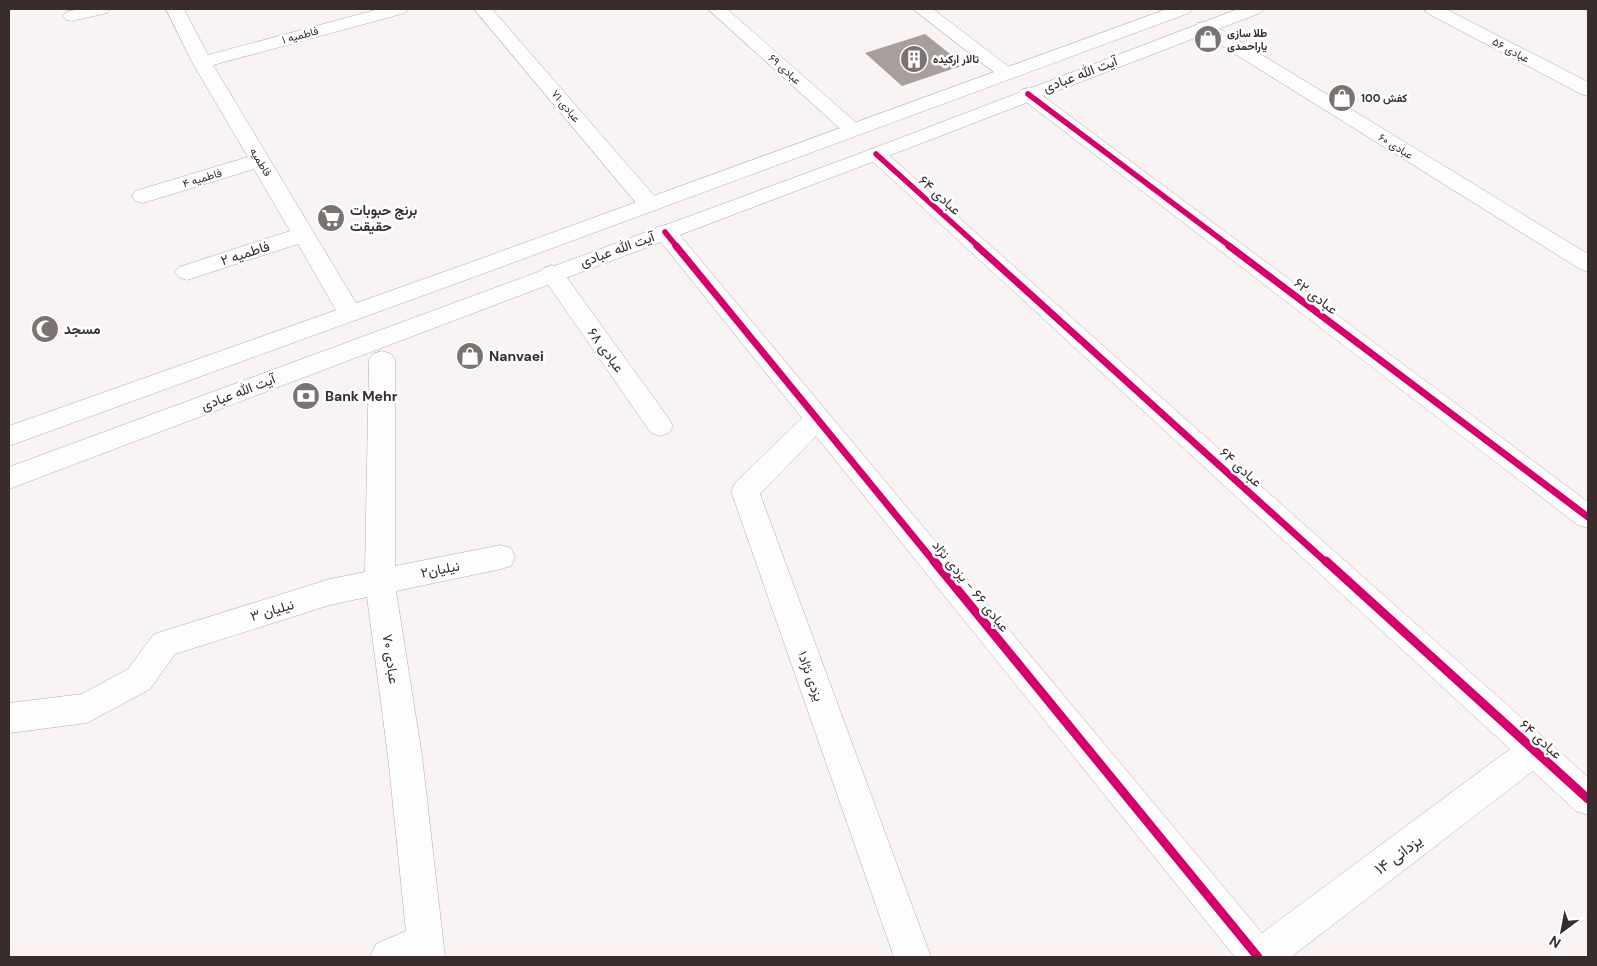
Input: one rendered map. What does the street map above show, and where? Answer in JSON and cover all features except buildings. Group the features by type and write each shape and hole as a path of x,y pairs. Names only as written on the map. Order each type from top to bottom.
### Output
{"street":[{"path":"72,16 101,9"},
{"name":"فاطمیه","path":"175,9 202,62 350,313"},
{"name":"فاطمیه ۱","path":"202,62 398,9"},
{"name":"عبادی ۷۱","path":"483,9 649,204"},
{"name":"عبادی ۶۹","path":"717,9 853,130"},
{"path":"922,9 1007,73"},
{"name":"آیت الله عبادی","path":"9,478 552,273 876,154 1028,94 1254,9"},
{"name":"عبادی ۵۶","path":"1433,9 1588,90"},
{"name":"آیت الله عبادی","path":"9,436 853,130 1177,10"},
{"name":"عبادی ۶۰","path":"1204,27 1588,264"},
{"name":"عبادی ۶۲","path":"1028,94 1588,517"},
{"name":"عبادی ۶۴","path":"876,154 1535,750 1584,788"},
{"name":"فاطمیه ۴","path":"143,196 260,160"},
{"name":"عبادی ۶۶ - یزدی نژاد","path":"665,232 1259,957"},
{"name":"فاطمیه ۲","path":"187,272 304,234"},
{"name":"عبادی ۶۸","path":"552,273 660,426"},
{"name":"عبادی ۷۰","path":"382,360 380,581 405,756 426,949"},
{"name":"یزدی نژاد۱","path":"818,418 745,491 912,957"},
{"name":"نیلیان۲","path":"380,581 501,557"},
{"name":"نیلیان ۳","path":"9,718 87,708 139,679 165,644 330,592 380,581"},
{"name":"یزدانی ۱۴","path":"1259,957 1535,750"},
{"path":"390,957 426,949"}],"cycle path":[{"path":"1028,94 1588,517"},
{"path":"876,154 1588,799"},
{"path":"665,232 1258,957"}],"place":[{"name":"طلا سازی یاراحمدی","path":"1208,39"},
{"name":"تالار ارکیده","path":"914,59"},
{"name":"کفش 100","path":"1342,98"},
{"name":"برنج حبوبات حقیقت","path":"331,218"},
{"name":"مسجد","path":"45,329"},
{"name":"Nanvaei","path":"470,356"},
{"name":"Bank Mehr","path":"306,396"}]}
